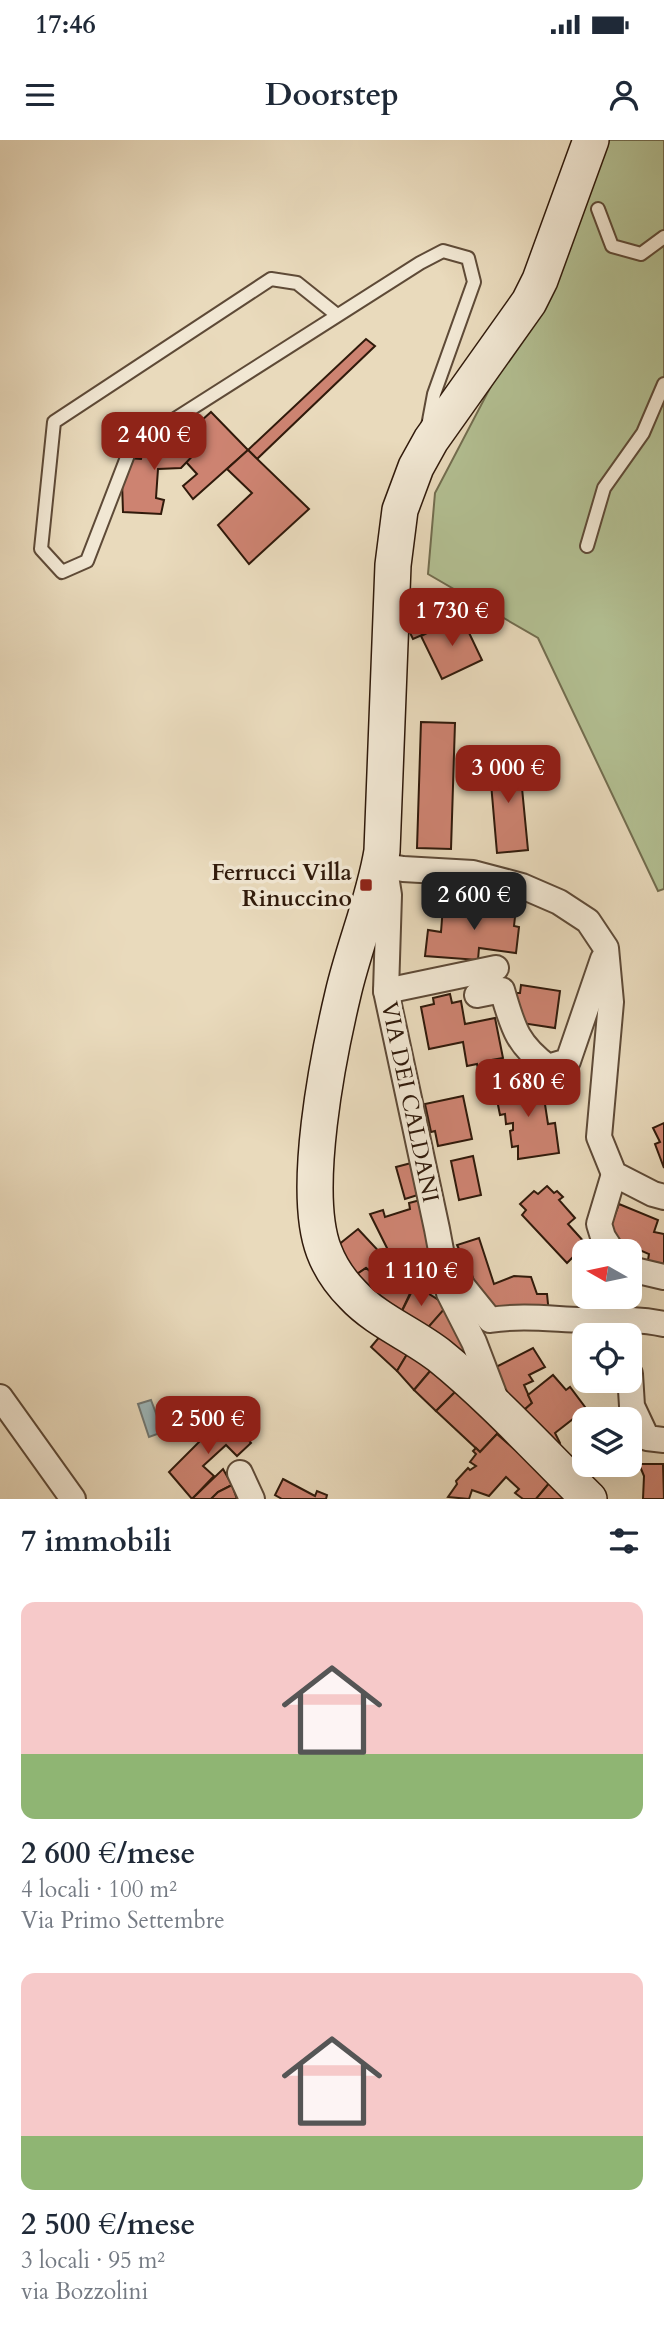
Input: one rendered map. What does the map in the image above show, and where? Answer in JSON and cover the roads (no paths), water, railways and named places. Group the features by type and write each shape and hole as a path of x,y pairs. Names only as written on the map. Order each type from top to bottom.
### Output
{"main road":[{"path":"589,1499 439,1355 369,1310 353,1295 323,1250 319,1232 315,1172 324,1096 343,993 380,865 395,536 407,488 423,454 529,302 540,280 591,140"}],"street":[{"path":"380,865 473,873 522,886 559,902 588,921 606,948 611,1002 599,1137 614,1174 599,1224 604,1239"},
{"name":"VIA DEI CALDANI","path":"380,865 389,895 386,991 449,1293 474,1342 501,1413"},
{"path":"477,995 502,990 516,1036 533,1056 548,1066 568,1060 606,948"},
{"path":"386,991 496,968"},
{"path":"614,1174 664,1197"},
{"path":"443,1261 490,1320 512,1317 581,1323"},
{"path":"642,1271 664,1276"},
{"path":"634,1323 641,1319 664,1324"},
{"path":"631,1393 632,1406 647,1438 664,1440"},
{"path":"0,1397 73,1499"},
{"path":"240,1473 252,1499"}],"lane":[{"path":"598,209 612,246 641,254 664,237"},
{"path":"337,316 297,283 271,279 54,422 41,550 62,572 87,561 131,447 337,316 420,262 443,251 468,258 474,282 433,394 423,454"},
{"path":"587,546 604,488 643,433 664,384"}],"water":[{"path":"151,1400 163,1432 149,1437 138,1404"}],"place":[{"name":"Ferrucci Villa Rinuccino","path":"366,885"}]}
